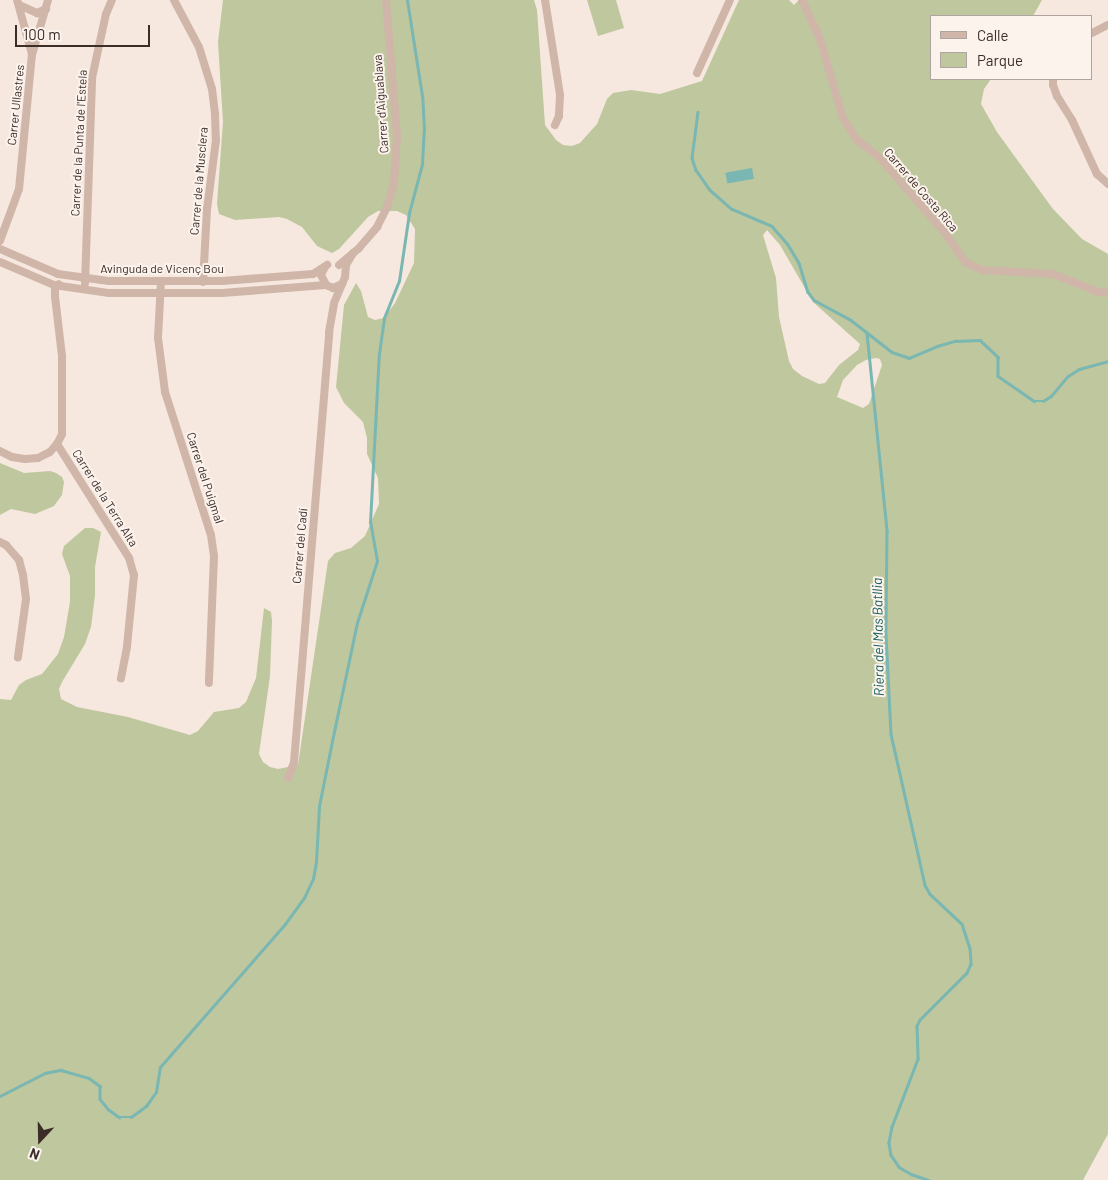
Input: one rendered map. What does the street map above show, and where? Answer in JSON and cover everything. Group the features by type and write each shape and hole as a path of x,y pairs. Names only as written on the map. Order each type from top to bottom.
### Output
{"street":[{"name":"Carrer Ullastres","path":"0,241 19,189 32,54 48,0"},
{"name":"Carrer de la Punta de l'Estela","path":"85,290 92,78 106,14 112,0"},
{"name":"Carrer de la Musclera","path":"174,0 199,47 212,89 216,115 216,140 207,209 202,282"},
{"name":"Carrer d'Aiguablava","path":"338,265 353,253 376,227 387,207 394,183 396,137 386,0"},
{"path":"545,0 560,95 560,116 555,125"},
{"path":"697,73 730,0"},
{"name":"Carrer de Costa Rica","path":"802,0 820,39 843,118 857,140 880,158 945,233 965,262 982,270 1053,274 1098,292 1108,293"},
{"path":"18,3 37,13 46,9"},
{"path":"18,3 32,54"},
{"path":"1093,32 1108,25"},
{"path":"1053,80 1057,96 1072,120 1097,174 1108,184"},
{"name":"Avinguda de Vicenç Bou","path":"0,249 40,268 62,275 85,279 202,282 313,274 327,266"},
{"name":"Carrer d'Aiguablava","path":"345,274 346,265 353,253"},
{"name":"Avinguda de Vicenç Bou","path":"0,262 59,286 85,290 162,294 222,293 326,286"},
{"path":"338,265 345,274 342,284 336,287 326,286 321,275 327,266 338,265"},
{"name":"Carrer de la Terra Alta","path":"62,275 59,286 55,289 62,356 62,434 57,444 129,558 134,575 127,647 121,678"},
{"name":"Carrer del Puigmal","path":"161,282 162,294 158,338 165,392 211,535 214,556 209,683"},
{"name":"Carrer del Cadí","path":"332,315 342,284"},
{"name":"Carrer del Cadí","path":"288,778 294,762 332,315 332,300 326,286"},
{"path":"0,451 12,457 38,458 50,452 57,444"},
{"path":"0,542 6,545 19,560 23,576 26,599 18,657"}],"green space":[{"path":"223,0 534,0 537,10 545,125 556,140 563,145 572,146 580,143 597,124 607,99 613,93 631,90 660,94 702,81 739,0 789,0 794,5 799,0 1042,0 1034,15 930,15 930,80 990,80 984,89 981,104 997,132 1053,209 1082,239 1108,254 1108,1134 1083,1180 0,1180 0,699 11,700 19,685 42,674 58,654 64,637 70,602 70,576 62,554 64,546 85,528 93,528 101,532 95,567 95,595 91,627 85,644 59,689 61,699 77,707 128,717 190,735 198,731 214,712 239,708 246,702 256,678 264,608 271,612 272,621 270,676 259,754 263,762 270,767 278,769 298,765 328,561 335,553 351,548 365,536 379,504 378,478 367,454 367,438 363,422 344,403 336,387 344,305 356,283 361,291 368,317 375,320 384,318 395,303 414,263 415,229 406,215 397,211 378,211 368,217 339,249 332,253 317,246 302,227 287,219 279,217 235,220 219,214 217,204 223,122 218,42","holes":["767,230 780,245 813,302 860,344 858,350 839,365 825,383 819,384 802,376 793,369 789,361 779,317 776,278 763,235","880,359 882,365 869,404 863,408 837,397 843,380 857,365 866,360"]},
{"path":"587,0 616,0 624,28 598,36"},
{"path":"0,463 24,473 50,471 56,473 62,477 64,482 62,495 54,506 35,514 11,509 0,515"}],"water":[{"path":"752,168 754,179 727,184 725,173"}],"waterway":[{"path":"0,1096 45,1073 61,1070 89,1078 100,1086 100,1099 108,1109 119,1117 131,1117 146,1106 156,1092 160,1067 285,924 304,898 313,879 316,862 319,806 357,623 377,561 370,523 379,354 384,318 399,281 409,213 422,164 424,130 422,96 407,0"},
{"name":"Riera del Mas Batllia","path":"698,112 692,158 696,170 710,190 732,209 772,226 787,243 799,263 808,292 814,300 851,320 892,352 909,358 937,346 955,341 980,340 998,357 998,376 1034,401 1043,401 1051,396 1068,376 1079,369 1108,361"},
{"name":"Riera del Mas Batllia","path":"867,333 887,531 886,635 891,734 925,885 930,894 962,924 970,948 971,964 967,973 920,1020 917,1026 918,1059 892,1127 889,1143 891,1155 899,1167 928,1180"}]}
